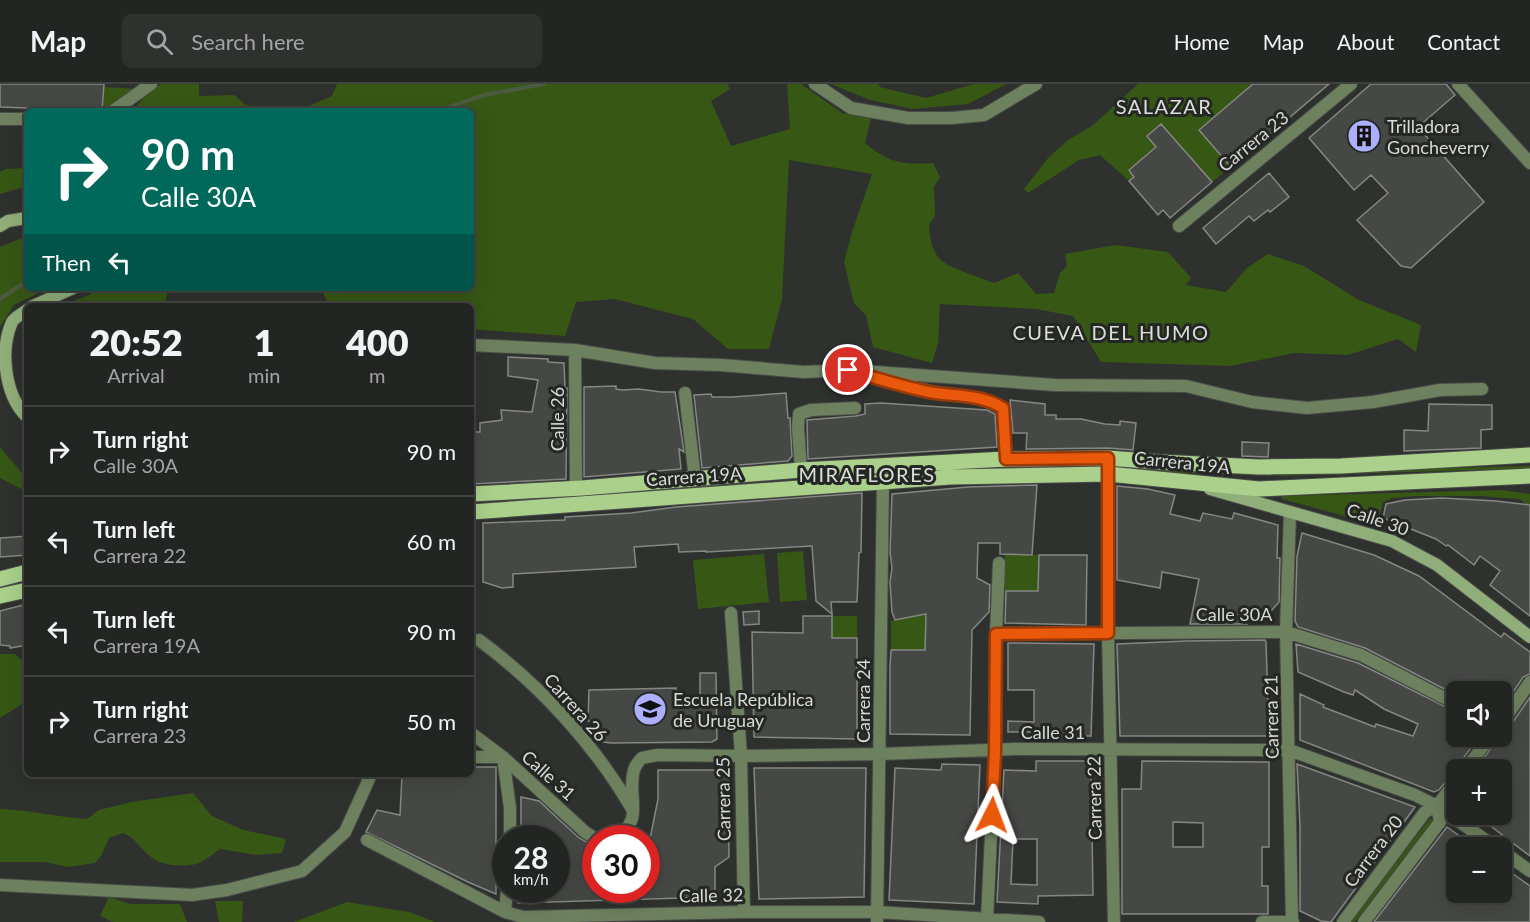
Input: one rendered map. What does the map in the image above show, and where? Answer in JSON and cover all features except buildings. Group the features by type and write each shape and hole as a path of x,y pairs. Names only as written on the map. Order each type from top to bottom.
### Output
{"main road":[{"name":"Carrera 19A","path":"474,494 801,470 1006,459 1108,458 1259,467 1341,466 1530,455"},
{"name":"Carrera 19A","path":"474,512 883,481 1108,474 1259,489 1530,476"},
{"path":"0,579 24,573"},
{"path":"0,596 24,591"}],"street":[{"path":"117,108 151,84"},
{"path":"815,84 851,108 908,118 984,115 1036,84"},
{"name":"Carrera 23","path":"1179,225 1351,84"},
{"path":"1460,86 1530,163"},
{"path":"1,118 24,119"},
{"path":"0,226 8,221 24,218"},
{"path":"40,303 66,291"},
{"path":"24,312 13,320 5,337 3,362 7,385 24,414"},
{"path":"474,345 575,350 655,363 721,365 804,372 848,370 1056,385 1186,386 1252,402 1307,408 1373,402 1440,390 1482,389"},
{"name":"Calle 26","path":"575,350 576,488"},
{"path":"848,370 933,392 980,398 1003,408 1006,459"},
{"path":"686,393 695,479"},
{"path":"801,470 799,414 811,410 855,408"},
{"name":"Carrera 22","path":"1108,458 1108,633 1114,922"},
{"name":"Carrera 24","path":"877,917 883,481"},
{"name":"Calle 30","path":"1191,484 1392,541 1437,565 1530,637"},
{"name":"Carrera 21","path":"1290,512 1286,632 1292,922"},
{"path":"987,920 995,752 999,563"},
{"name":"Carrera 25","path":"731,613 741,756 744,912"},
{"name":"Calle 30A","path":"996,634 1286,632 1361,655 1446,699"},
{"name":"Carrera 26","path":"479,640 519,672 590,747 633,810"},
{"path":"1512,708 1530,682"},
{"path":"474,735 502,757 510,808 510,825"},
{"path":"1473,759 1483,747"},
{"name":"Calle 31","path":"628,825 633,810 634,770 642,758 657,755 881,754 995,752 1015,749 1289,750 1415,795 1437,806 1481,837"},
{"name":"Calle 31","path":"474,758 502,757 582,828"},
{"path":"0,885 192,895 227,890 302,872 345,832 369,777"},
{"name":"Carrera 20","path":"1343,922 1425,812 1437,806 1446,794"},
{"name":"Carrera 20","path":"1364,922 1440,822 1437,806"},
{"name":"Calle 32","path":"367,840 505,912 523,916 744,912 1039,922"},
{"path":"1512,858 1530,871"},
{"path":"505,912 506,903"},
{"path":"1262,922 1292,922"}],"green space":[{"path":"161,84 199,84 199,96 234,95 246,105 278,108 135,108 149,92"},
{"path":"337,84 727,84 730,89 711,101 731,146 790,129 787,84 801,84 842,113 871,118 865,143 882,155 905,163 933,163 940,177 934,187 935,216 929,225 935,252 945,263 994,283 1018,273 1036,294 1054,293 1060,273 1067,266 1065,254 1115,245 1168,252 1191,278 1186,285 1226,292 1247,268 1268,254 1304,266 1359,300 1421,325 1416,352 1398,339 1348,355 1294,353 1231,366 1101,362 1073,316 1036,309 940,304 938,343 932,363 873,347 866,315 854,303 844,262 872,174 789,160 782,299 769,349 728,349 693,319 615,299 576,302 565,336 474,329 474,303 328,303 322,291 474,291 474,108 304,108 332,96"},
{"path":"831,84 878,84 880,87 926,98 974,84 1006,84 968,104 913,109 870,100"},
{"path":"1138,84 1253,84 1199,130 1231,167 1212,182 1156,147 1129,170 1134,177 1129,181 1100,155 1079,160 1028,193 1024,189 1048,158 1068,140 1092,126"},
{"path":"104,87 139,89 108,108 103,108"},
{"path":"24,168 24,187 0,194 0,172 6,169"},
{"path":"24,237 24,291 43,291 14,305 0,327 0,247"},
{"path":"95,291 168,291 165,303 68,303"},
{"path":"0,447 24,475 24,494 23,490 0,478"},
{"path":"1530,466 1530,468 1285,476 1126,471 1126,468 1256,474"},
{"path":"1502,490 1530,494 1530,507 1519,499 1481,496 1392,498 1383,502 1377,525 1282,499 1282,496"},
{"path":"803,551 807,600 780,602 777,553"},
{"path":"764,554 769,602 698,609 693,560"},
{"path":"1005,554 1039,555 1038,591 1005,591"},
{"path":"926,614 925,650 891,650 891,621"},
{"path":"832,616 857,616 857,638 832,638"},
{"path":"0,654 15,654 24,662 24,703 0,718"},
{"path":"193,793 212,816 243,830 286,839 282,853 256,855 220,849 196,864 173,865 155,860 123,833 109,838 101,856 95,863 68,867 45,862 0,862 0,809 87,819 99,810 131,802"},
{"path":"1430,818 1433,820 1355,922 1351,922"},
{"path":"109,897 130,904 180,904 187,922 113,922 100,916"},
{"path":"215,901 243,901 242,922 219,922"},
{"path":"347,902 409,912 435,922 294,922"}],"waterway":[{"path":"447,108 484,95 544,84"},
{"path":"0,299 24,283"}],"place":[{"name":"Trilladora Goncheverry","path":"1364,136"},
{"name":"Escuela República de Uruguay","path":"650,709"}],"district":[{"name":"SALAZAR","path":"1164,106"},
{"name":"CUEVA DEL HUMO","path":"1111,332"},
{"name":"MIRAFLORES","path":"867,474"}],"route":[{"path":"848,370 933,392 980,398 1003,408 1006,459 1108,458 1108,633 996,634 992,815"}]}
